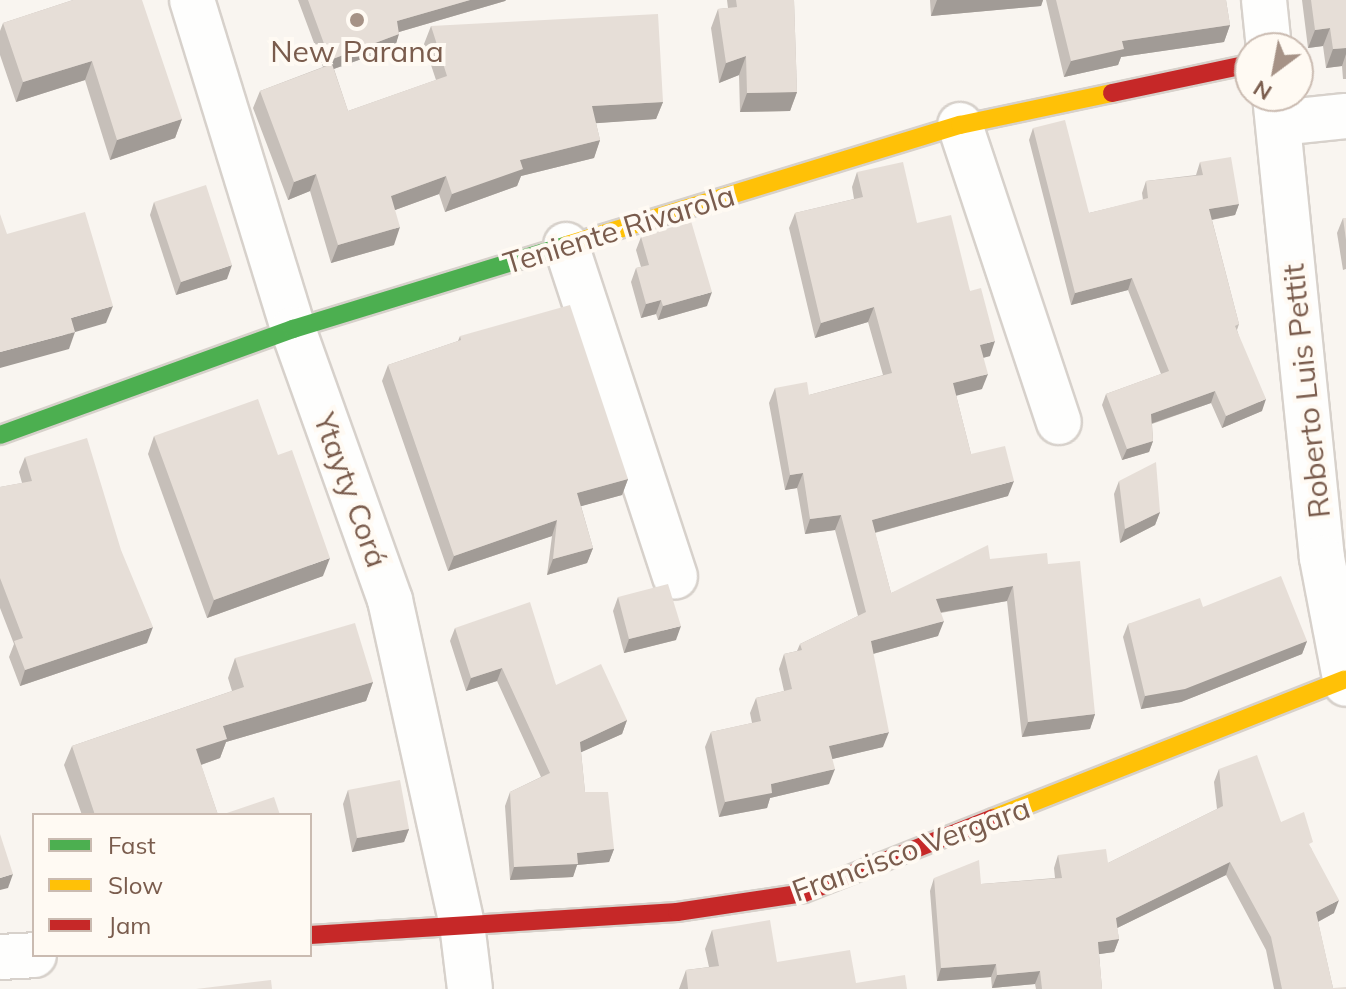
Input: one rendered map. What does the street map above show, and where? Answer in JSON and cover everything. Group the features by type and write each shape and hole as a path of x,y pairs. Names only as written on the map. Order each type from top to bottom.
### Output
{"street":[{"name":"Ytayty Corá","path":"192,0 293,329 390,600 462,924 470,989"},
{"path":"1264,0 1267,32"},
{"name":"Teniente Rivarola","path":"0,435 293,329 960,125 1234,67"},
{"name":"Roberto Luis Pettit","path":"1277,112 1334,556 1346,682"},
{"path":"1300,112 1346,116"},
{"path":"960,125 1059,422"},
{"path":"566,245 675,577"},
{"name":"Francisco Vergara","path":"312,935 677,912 804,893 1346,682"},
{"path":"0,957 32,955"}],"building":[{"path":"73,0 142,0 182,119 117,140 92,61 23,82 3,23"},
{"name":"New Parana","path":"308,0 470,0 397,21 399,34 330,60"},
{"path":"736,0 794,0 797,92 747,93 746,56 726,63 718,9 737,7"},
{"path":"1056,0 1226,0 1230,25 1122,41 1124,49 1071,61"},
{"path":"1311,0 1346,0 1346,48 1333,49 1330,28 1315,30"},
{"path":"658,14 663,102 592,106 600,140 520,160 523,169 452,194 446,176 391,196 400,227 338,245 316,174 294,182 260,91 332,64 348,111 447,76 431,26"},
{"path":"1065,120 1089,213 1148,198 1146,181 1203,175 1200,162 1231,157 1239,204 1209,209 1239,324 1235,326 1266,399 1226,416 1215,391 1151,414 1153,441 1127,449 1106,394 1169,371 1132,278 1075,293 1033,128"},
{"path":"903,162 917,223 951,215 970,291 981,288 995,341 980,345 988,374 953,383 971,454 1005,446 1014,481 872,520 891,593 988,545 990,559 1047,553 1048,564 1080,561 1095,714 1028,722 1013,586 936,599 944,621 871,641 889,732 829,746 835,769 771,784 772,793 725,802 711,732 761,721 756,698 792,689 784,654 802,650 800,644 866,612 841,515 810,519 803,473 790,475 775,388 807,382 809,395 892,373 874,307 821,323 795,213 863,197 857,172"},
{"path":"206,185 232,265 181,282 154,202"},
{"path":"85,212 113,306 71,318 75,332 0,352 0,214 7,234"},
{"path":"691,221 712,292 663,306 661,300 646,304 636,268 649,265 641,237"},
{"path":"570,305 628,479 577,493 593,548 553,559 557,520 454,556 388,365 461,340 460,336"},
{"path":"258,399 278,455 292,450 330,558 214,600 154,436"},
{"path":"87,438 121,550 153,627 25,670 14,641 23,638 0,578 0,487 32,481 25,457"},
{"path":"1156,462 1160,512 1125,529 1119,481"},
{"path":"1281,576 1307,641 1185,689 1145,696 1128,624 1200,598 1203,607"},
{"path":"668,584 681,626 629,639 618,597"},
{"path":"530,602 556,685 601,664 627,720 580,742 585,792 608,792 614,849 577,853 578,864 514,867 510,792 550,773 502,668 471,678 455,628"},
{"path":"355,623 373,682 223,726 227,739 196,749 217,813 94,813 72,746 244,687 235,658"},
{"path":"1257,755 1281,822 1304,812 1313,842 1309,844 1339,900 1316,912 1333,988 1346,989 1282,989 1271,937 1230,862 1116,918 1119,939 1098,942 1102,989 1042,989 1040,971 997,975 996,964 941,968 934,878 979,860 981,884 1062,878 1058,855 1106,849 1108,863 1223,806 1219,769"},
{"path":"400,780 409,829 357,838 348,790"},
{"path":"274,797 279,813 227,813"},
{"path":"0,834 13,874 0,878"},
{"path":"770,920 777,962 850,950 856,983 905,975 907,989 688,989 686,970 719,966 712,930"},
{"path":"271,980 272,989 196,989"}],"traffic: fast":[{"path":"0,435 293,329 567,245"}],"traffic: slow":[{"path":"567,245 960,125 1112,93"},
{"path":"993,818 1345,679"}],"traffic: jam":[{"path":"1112,93 1234,67"},
{"path":"312,935 677,912 804,893 993,818"}],"place":[{"name":"New Parana","path":"357,20"}]}
